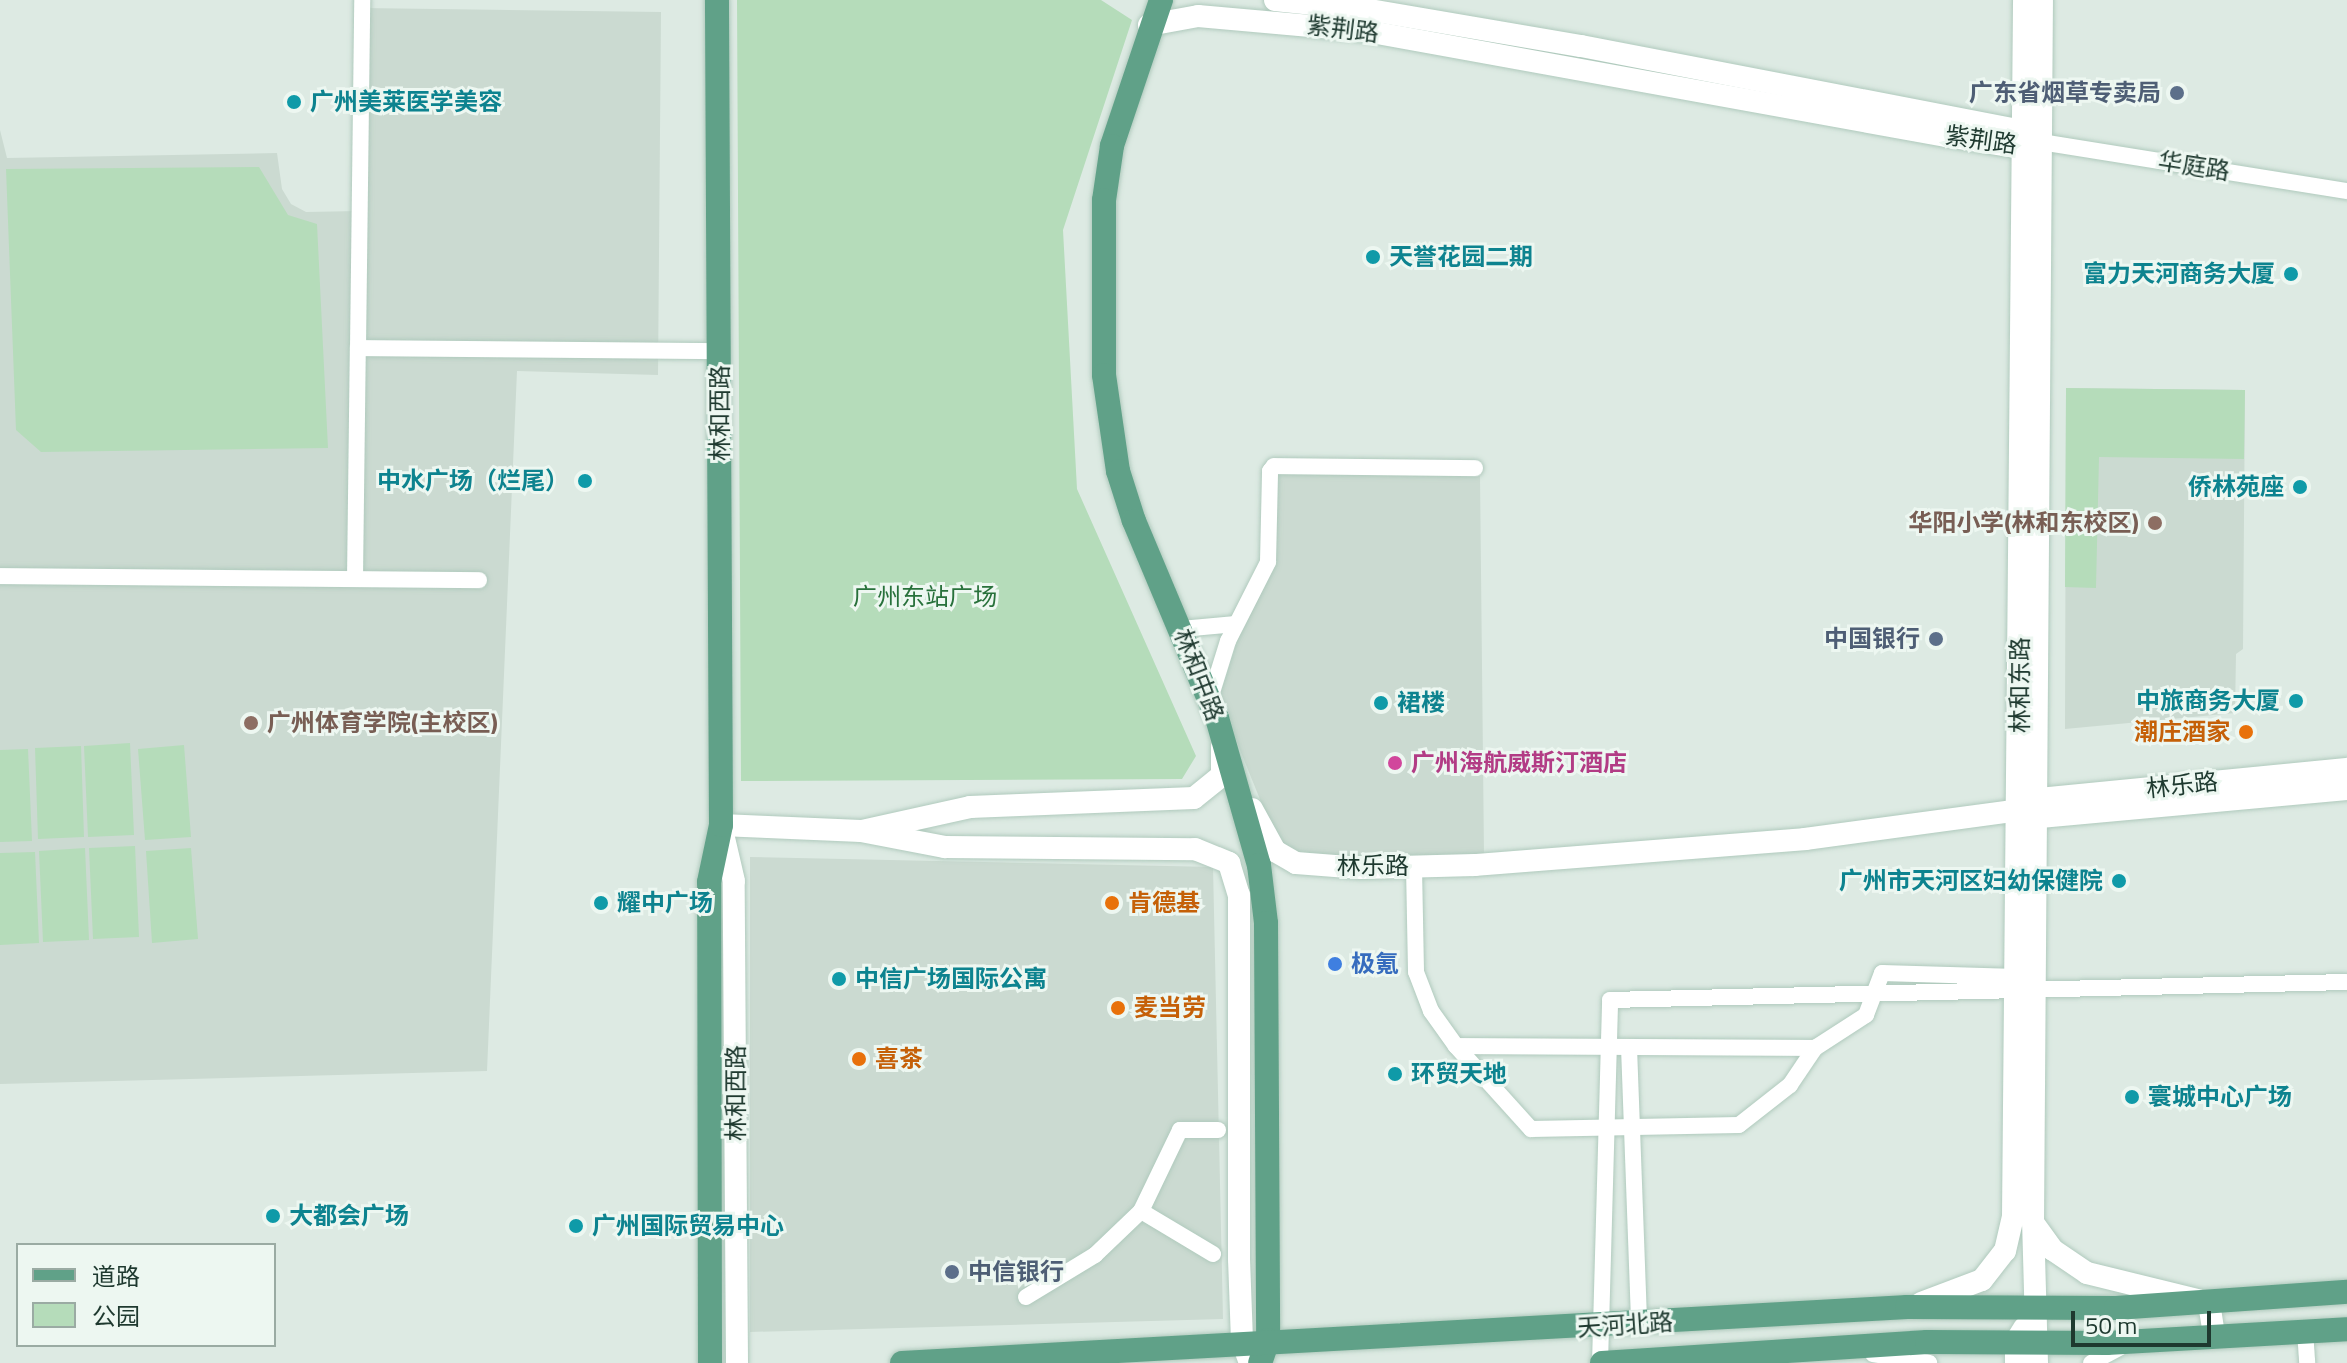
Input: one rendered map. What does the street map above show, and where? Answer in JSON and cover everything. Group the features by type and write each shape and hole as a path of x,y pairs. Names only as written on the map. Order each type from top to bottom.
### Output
{"main road":[{"name":"林和西路","path":"710,1363 709,882 721,825 717,0"},
{"name":"林和中路","path":"1161,0 1149,25 1112,146 1104,200 1104,375 1118,471 1134,521 1181,629 1221,733 1254,835 1266,923 1268,1340 1260,1363"},
{"name":"天河北路","path":"902,1363 1246,1352 1268,1340 1639,1324 1907,1307 2209,1303 2347,1292"},
{"name":"天河北路","path":"1601,1363 1840,1349 2024,1354 2149,1340 2347,1329"}],"street":[{"path":"355,579 362,0"},
{"name":"紫荆路","path":"1275,0 1551,41 2030,140"},
{"name":"林和东路","path":"2024,0 2030,140 2033,1223 2038,1307 2024,1354"},
{"name":"林和东路","path":"2030,140 2042,0"},
{"name":"紫荆路","path":"1149,25 1198,16 1366,31 2030,140"},
{"name":"华庭路","path":"2030,140 2347,191"},
{"path":"358,348 720,351"},
{"path":"1209,702 1236,624 1268,562 1270,471 1274,466 1475,468"},
{"path":"0,576 479,580"},
{"path":"1181,629 1236,624"},
{"path":"861,831 970,807 1194,798 1222,775 1221,733"},
{"name":"林乐路","path":"1221,733 1261,832 1275,851 1296,863 1318,866 1414,867 1805,839 2347,769"},
{"name":"林乐路","path":"2033,809 2347,789"},
{"name":"林和东路","path":"1907,1307 1967,1289 1982,1280 2005,1251 2014,1197 2017,977 2033,809"},
{"path":"721,825 861,831 945,847 1195,849 1229,863 1239,895 1246,1352"},
{"name":"林和西路","path":"721,825 734,881 737,1363"},
{"path":"1414,867 1416,972 1431,1011 1456,1046 1531,1129 1739,1125 1790,1085 1815,1048 1866,1015 1882,973 2017,977"},
{"path":"1601,1363 1610,1000 2347,982"},
{"path":"1456,1046 1815,1048"},
{"path":"1629,1047 1639,1324"},
{"path":"1026,1297 1095,1255 1141,1211 1180,1130 1218,1130"},
{"path":"1141,1211 1213,1254"},
{"path":"2033,1223 2053,1250 2087,1273 2209,1303 2214,1336"},
{"path":"2305,1331 2307,1363"},
{"path":"2091,1363 2113,1349 2149,1340"},
{"path":"1840,1349 1929,1363"}],"shaded area":[{"name":"广州体育学院(主校区)","path":"362,8 661,12 658,375 517,371 487,1071 0,1084 0,130 7,158 277,153 282,189 291,204 306,212 359,211"},
{"name":"华阳小学(林和东校区)","path":"2066,388 2245,390 2243,649 2236,654 2235,713 2065,729"},
{"path":"1274,472 1480,476 1484,855 1333,859 1301,854 1276,839 1219,698 1246,613 1275,557"},
{"path":"750,857 1213,867 1223,1319 750,1332"}],"green space":[{"name":"广州东站广场","path":"737,0 1101,0 1132,20 1063,230 1077,489 1196,756 1182,779 741,781"},
{"path":"259,167 288,215 317,224 328,448 41,452 16,430 6,169"},
{"path":"2066,388 2245,390 2244,459 2099,457 2096,588 2065,587"},
{"path":"130,743 134,835 88,837 84,746"},
{"path":"184,745 191,837 145,840 138,749"},
{"path":"81,746 84,837 38,839 35,748"},
{"path":"28,749 32,841 0,842 0,750"},
{"path":"135,846 139,937 93,939 89,848"},
{"path":"85,848 89,940 43,942 39,851"},
{"path":"191,848 198,939 152,943 146,851"},
{"path":"35,852 39,943 0,945 0,853"}],"place":[{"name":"广东省烟草专卖局","path":"2177,93"},
{"name":"广州美莱医学美容","path":"294,102"},
{"name":"天誉花园二期","path":"1373,257"},
{"name":"富力天河商务大厦","path":"2291,274"},
{"name":"中水广场（烂尾）","path":"585,481"},
{"name":"侨林苑座","path":"2300,487"},
{"name":"华阳小学(林和东校区)","path":"2155,523"},
{"name":"中国银行","path":"1936,639"},
{"name":"中旅商务大厦","path":"2296,701"},
{"name":"裙楼","path":"1381,703"},
{"name":"广州体育学院(主校区)","path":"251,723"},
{"name":"潮庄酒家","path":"2246,732"},
{"name":"广州海航威斯汀酒店","path":"1395,763"},
{"name":"广州市天河区妇幼保健院","path":"2119,881"},
{"name":"耀中广场","path":"601,903"},
{"name":"肯德基","path":"1112,903"},
{"name":"极氪","path":"1335,964"},
{"name":"中信广场国际公寓","path":"839,979"},
{"name":"麦当劳","path":"1118,1008"},
{"name":"喜茶","path":"859,1059"},
{"name":"环贸天地","path":"1395,1074"},
{"name":"寰城中心广场","path":"2132,1097"},
{"name":"大都会广场","path":"273,1216"},
{"name":"广州国际贸易中心","path":"576,1226"},
{"name":"中信银行","path":"952,1272"}]}
